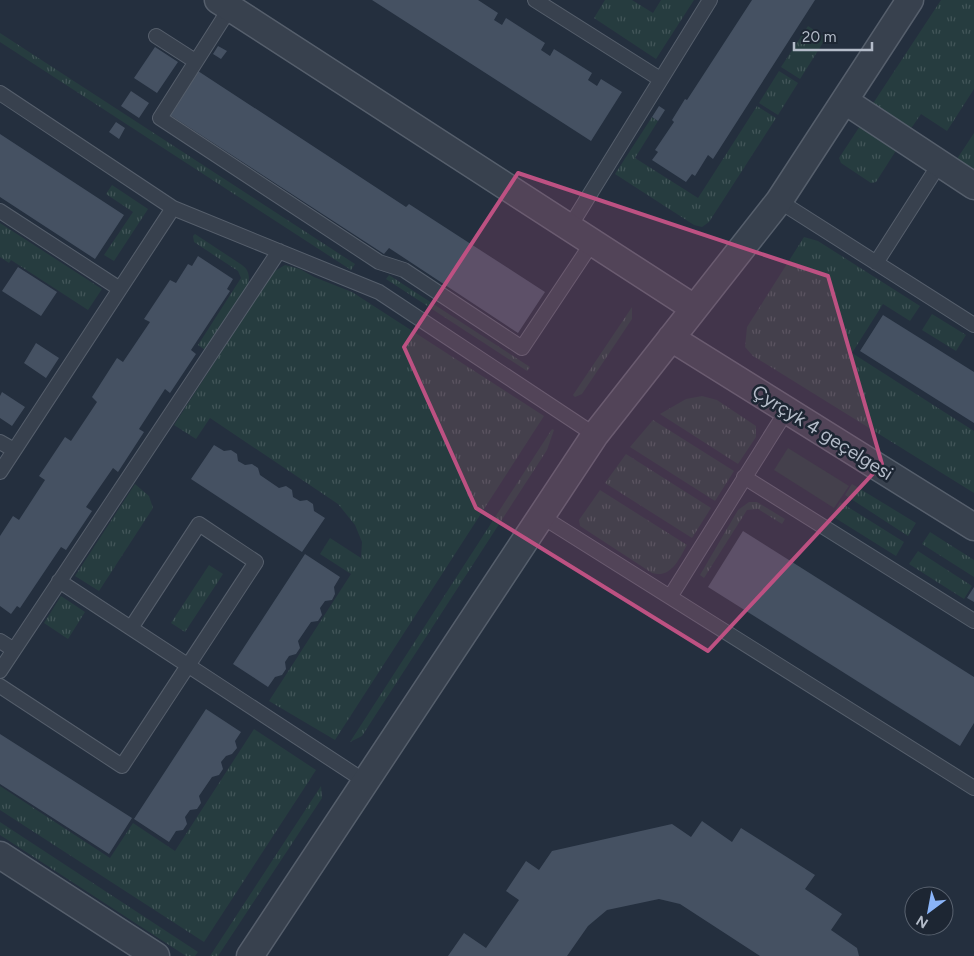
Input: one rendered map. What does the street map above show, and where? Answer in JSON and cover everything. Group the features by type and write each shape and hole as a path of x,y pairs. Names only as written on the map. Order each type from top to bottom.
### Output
{"street":[{"path":"250,956 596,435 779,201 910,0"},
{"path":"234,6 569,228 694,308"},
{"path":"845,101 974,186"},
{"name":"Çyrçyk 4 geçelgesi","path":"671,338 974,527"},
{"path":"0,855 156,956"}],"lane":[{"path":"535,0 660,79"},
{"path":"569,228 710,0"},
{"path":"234,6 195,61 160,118 379,262 404,270 522,348 592,243"},
{"path":"156,36 195,61"},
{"path":"0,93 173,208 379,292 596,435"},
{"path":"876,263 940,163"},
{"path":"779,201 974,325"},
{"path":"0,472 173,208"},
{"path":"0,211 120,290"},
{"path":"0,671 126,479 138,466 279,251"},
{"path":"670,597 787,410"},
{"path":"0,442 14,450"},
{"path":"744,478 974,621"},
{"path":"541,516 973,785"},
{"path":"0,686 122,766 256,562 199,524 131,628"},
{"path":"59,581 366,782"},
{"path":"0,641 14,650"}],"highlighted area":[{"path":"518,173 828,276 882,464 708,651 476,508 404,347"}],"green space":[{"path":"605,0 632,0 653,13 661,0 694,0 656,59 594,18"},
{"path":"941,0 974,0 974,89 947,131 921,114 910,130 872,105"},
{"path":"808,26 826,38 800,79 781,67"},
{"path":"0,33 355,264 351,270 0,42"},
{"path":"779,71 798,83 778,115 759,103"},
{"path":"757,106 776,118 709,222 702,227 694,225 615,174 652,117 658,121 635,158 698,198"},
{"path":"860,126 897,149 876,182 871,183 841,163 839,158"},
{"path":"974,133 974,175 955,162"},
{"path":"112,185 148,209 114,261 104,255 133,212 106,194"},
{"path":"0,223 102,289 88,310 11,260 9,263 0,257"},
{"path":"195,234 242,265 249,275 247,287 205,350 198,345 241,278 238,271 194,242 193,236"},
{"path":"804,237 818,241 920,306 910,321 883,304 852,353 974,431 974,493 753,356 745,347 747,327"},
{"path":"285,265 300,269 314,277 352,292 544,416 335,740 269,701 351,574 320,554 330,538 361,558 362,542 355,525 338,504 210,418 196,439 174,425 273,272"},
{"path":"389,275 530,367 527,371 386,279"},
{"path":"632,307 632,319 582,394 575,397 573,395"},
{"path":"932,314 966,335 956,351 922,330"},
{"path":"702,396 717,400 756,426 756,437 738,464 660,414 686,399"},
{"path":"653,420 734,471 715,501 630,447"},
{"path":"552,429 554,430 547,450 362,736 350,742"},
{"path":"788,448 849,486 834,508 774,470"},
{"path":"626,454 711,508 692,538 605,483"},
{"path":"135,484 149,496 153,508 99,591 75,576"},
{"path":"852,484 916,523 908,536 845,495"},
{"path":"600,490 687,545 674,566 664,573 652,573 580,526 579,520"},
{"path":"749,502 757,502 785,519 782,524 758,509 747,510 704,578 700,575 738,510"},
{"path":"840,502 904,542 896,556 832,516"},
{"path":"930,532 974,560 974,577 922,544"},
{"path":"918,551 972,586 964,599 909,564"},
{"path":"209,565 223,574 185,632 171,623"},
{"path":"61,596 85,612 68,639 44,623"},
{"path":"254,729 316,770 204,942 0,810 0,786 110,858 133,823 175,851"},
{"path":"321,786 322,798 218,956 210,956"},
{"path":"0,822 198,952 195,956 186,956 0,835"}],"building":[{"path":"372,0 478,0 498,13 494,20 502,25 506,18 545,43 541,50 550,56 554,49 592,73 588,80 597,86 601,79 622,92 591,141"},
{"path":"752,0 815,0 713,159 708,155 695,176 692,174 686,182 652,160 658,152 655,150 674,122 672,120 685,99 687,100"},
{"path":"218,46 227,51 221,59 213,54"},
{"path":"155,47 178,62 157,93 134,78"},
{"path":"198,71 406,207 409,204 545,292 518,333 389,248 384,254 170,115"},
{"path":"131,91 149,103 139,118 121,106"},
{"path":"659,106 665,110 658,121 652,117"},
{"path":"116,122 125,128 119,139 109,132"},
{"path":"0,134 124,215 95,259 0,197"},
{"path":"198,256 233,279 227,289 230,291 191,350 196,354 170,393 165,389 139,429 144,432 118,472 113,468 86,507 92,511 66,550 61,547 20,608 17,606 11,614 0,606 0,536 13,516 19,520 45,480 39,476 65,437 71,441 97,402 92,397 117,358 123,362 150,322 144,319 170,280 176,283 188,264 192,266"},
{"path":"18,267 57,292 41,316 2,291"},
{"path":"883,315 974,372 974,423 860,351"},
{"path":"36,343 59,358 46,378 24,363"},
{"path":"2,392 25,407 12,426 0,418 0,396"},
{"path":"214,445 224,451 231,450 237,454 238,461 245,465 252,464 258,468 260,475 279,488 286,486 292,490 293,497 300,501 307,500 313,504 314,511 325,518 302,552 191,479"},
{"path":"743,531 974,677 974,723 960,746 708,587"},
{"path":"305,554 340,577 334,587 335,594 332,600 325,601 320,608 322,615 318,621 311,622 298,641 300,648 296,654 289,656 285,662 286,669 282,675 275,677 268,687 233,664"},
{"path":"974,587 974,602 967,598"},
{"path":"206,709 241,732 235,741 237,748 221,762 223,769 219,775 212,777 199,796 201,803 197,809 190,810 185,817 187,824 183,830 176,831 169,842 134,819"},
{"path":"0,734 132,818 109,854 0,784"},
{"path":"702,821 732,842 741,828 815,875 805,889 842,914 831,930 857,948 859,956 760,956 680,904 659,899 607,910 588,926 567,956 448,956 464,933 486,948 519,900 506,891 526,861 539,870 552,851 672,824 691,837"}]}
